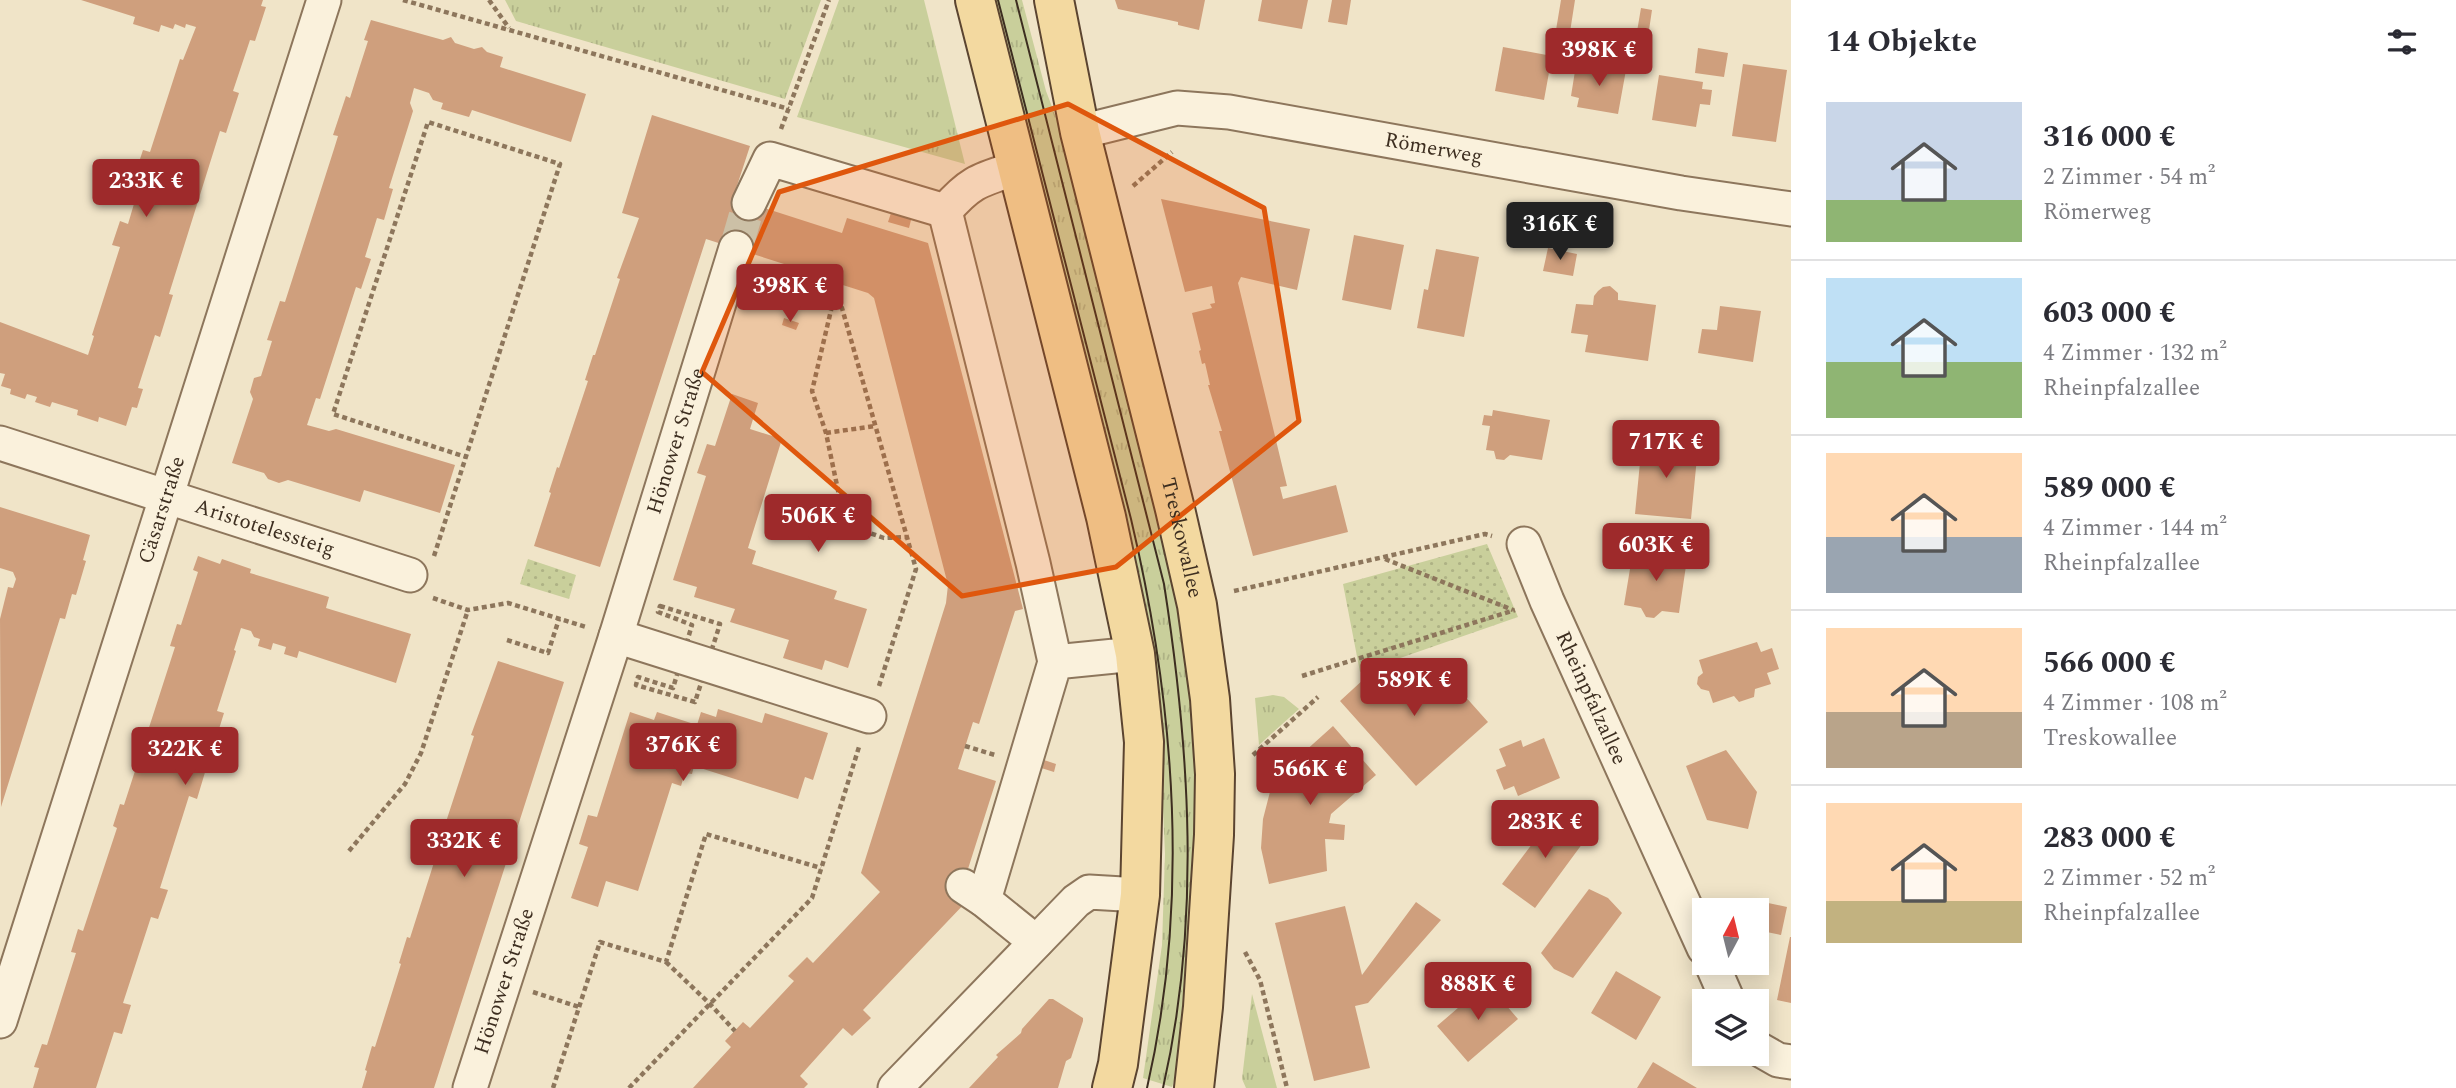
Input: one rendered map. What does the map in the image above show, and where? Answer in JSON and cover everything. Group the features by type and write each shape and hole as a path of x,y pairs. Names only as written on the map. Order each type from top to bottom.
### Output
{"main road":[{"path":"975,0 1106,517 1135,653 1144,742 1140,895 1120,1051 1112,1088"},
{"name":"Treskowallee","path":"1054,0 1080,132 1197,606 1210,699 1215,774 1214,835 1203,1007 1194,1088"}],"street":[{"name":"Cäsarstraße","path":"0,1021 324,0"},
{"name":"Römerweg","path":"1080,132 1177,108 1229,112 1681,193 1791,209"},
{"path":"749,203 769,159 945,212"},
{"path":"945,212 965,189 984,178 1017,168"},
{"path":"945,212 1033,563 1055,662 973,893 1036,942"},
{"name":"Hönower Straße","path":"470,1088 616,636 732,260"},
{"name":"Aristotelessteig","path":"0,443 165,498 421,568"},
{"name":"Rheinpfalzallee","path":"1524,544 1547,601 1692,921"},
{"path":"616,636 869,716"},
{"path":"1055,662 1135,653"},
{"path":"895,1088 1076,901 1089,892 1140,895"},
{"path":"1769,1055 1778,1060 1791,1062"}],"path":[{"path":"403,0 789,109 829,0"},
{"path":"489,0 509,29"},
{"path":"466,457 333,414 428,122 560,164 466,457 421,568 417,592 468,610 508,603 616,636"},
{"path":"1133,186 1172,152"},
{"path":"629,1088 812,898 916,569 842,308 832,306 732,260"},
{"path":"832,306 812,391 826,433 839,495 864,531 884,538 907,537"},
{"path":"826,433 875,426"},
{"path":"1234,592 1485,534 1524,544"},
{"path":"1384,559 1514,611"},
{"path":"1302,676 1547,601"},
{"path":"349,851 405,784 421,753 468,610"},
{"path":"507,640 548,653 559,619"},
{"path":"1253,755 1318,697"},
{"path":"666,962 706,834 821,868"},
{"path":"553,1088 600,942 666,962 735,1031"},
{"path":"1245,953 1260,980 1287,1088"},
{"path":"535,993 579,1007"}],"highlighted area":[{"path":"1068,104 1264,208 1299,421 1116,567 962,596 702,372 779,192"}],"green space":[{"path":"505,0 821,0 785,99 516,21"},
{"path":"839,0 924,0 965,164 797,117"},
{"path":"991,0 1022,0 1046,91 1057,120 1139,435 1180,611 1196,733 1198,854 1178,1069 1172,1087 1143,1078 1162,945 1165,854 1160,740"},
{"path":"1487,544 1518,617 1360,672 1343,584"},
{"path":"528,559 576,575 569,599 520,584"},
{"path":"1273,695 1284,697 1299,709 1259,745 1255,698"},
{"path":"1252,994 1277,1088 1246,1088 1242,1079"}],"building":[{"path":"81,0 263,0 261,6 266,7 255,41 250,40 233,91 239,93 226,133 220,131 169,294 173,295 160,337 155,335 138,388 143,389 137,408 132,407 126,426 99,417 98,422 77,415 78,410 52,402 50,407 35,402 37,397 27,394 25,399 10,394 11,389 1,386 5,374 0,373 0,322 88,355 120,247 112,245 120,221 128,224 142,177 135,174 143,150 150,152 180,59 183,60 196,27 186,24 185,28 175,24 173,29 161,25 159,32 133,24 135,17"},
{"path":"1115,0 1205,0 1199,30 1178,25 1178,22 1118,9"},
{"path":"1262,0 1308,0 1302,29 1258,21"},
{"path":"1332,0 1351,0 1347,25 1328,22"},
{"path":"1561,0 1575,0 1570,32 1556,30"},
{"path":"1641,8 1652,10 1645,57 1633,55"},
{"path":"371,20 443,40 451,37 455,43 474,49 482,47 487,52 503,57 500,67 586,94 571,142 472,110 469,117 441,109 443,103 433,100 429,93 414,88 410,103 413,111 389,188 393,189 384,220 377,218 365,257 371,259 361,289 356,287 320,399 316,398 307,425 329,431 336,429 455,465 440,513 364,490 360,502 288,480 279,483 268,479 264,473 232,463 253,399 250,392 254,378 261,376 272,341 267,340 280,301 285,302 338,136 333,135 346,96 350,98 368,41 364,40"},
{"path":"1503,47 1552,56 1544,100 1495,91"},
{"path":"1698,48 1728,53 1724,77 1695,73"},
{"path":"1586,62 1626,70 1618,114 1577,107 1579,98 1571,96 1575,71 1584,73"},
{"path":"1743,64 1787,70 1776,142 1732,136"},
{"path":"1659,75 1703,82 1702,89 1712,90 1710,105 1700,104 1696,127 1652,120"},
{"path":"652,115 750,146 733,198 842,233 847,218 928,243 1023,609 1015,611 979,724 973,722 958,769 996,781 960,894 967,901 863,1010 871,1018 852,1036 843,1028 800,1076 808,1084 804,1088 693,1088 731,1047 725,1041 743,1022 750,1028 794,981 788,976 807,957 813,963 880,892 861,873 946,603 948,585 874,298 868,293 827,280 828,278 706,239 600,567 534,546 557,467 559,468 588,381 585,380 593,355 620,279 617,278 639,218 622,213"},
{"path":"1161,199 1310,229 1297,290 1241,277 1238,283 1287,486 1280,487 1283,499 1336,485 1348,532 1253,556 1219,431 1222,431 1208,385 1205,363 1202,364 1192,313 1212,308 1210,304 1215,303 1212,286 1185,292"},
{"path":"892,210 912,216 909,228 888,222"},
{"path":"1354,235 1404,245 1391,310 1342,300"},
{"path":"1548,248 1577,254 1573,276 1543,271"},
{"path":"1436,249 1479,257 1464,337 1417,328 1424,289 1428,290"},
{"path":"1610,286 1618,293 1618,300 1656,305 1648,361 1585,352 1588,335 1571,333 1576,304 1593,305 1598,291"},
{"path":"1720,306 1761,311 1753,362 1698,353 1702,329 1717,330"},
{"path":"784,318 799,323 796,330 782,325"},
{"path":"732,394 758,403 750,429 782,439 748,548 756,551 752,564 837,591 834,599 867,609 848,668 825,660 822,670 783,658 789,640 730,622 735,609 694,597 697,587 673,580 706,476 697,473 707,444 715,446"},
{"path":"1493,410 1550,420 1542,460 1510,455 1504,460 1496,459 1494,451 1486,450 1490,426 1482,425 1484,415 1492,416"},
{"path":"1642,442 1698,447 1691,519 1635,514"},
{"path":"0,507 90,535 76,595 72,594 65,619 60,618 1,807 0,619 8,587 13,588 16,579 13,572 0,568"},
{"path":"1657,548 1665,550 1669,556 1687,559 1679,613 1662,611 1654,618 1646,617 1641,608 1624,605 1633,551 1651,553"},
{"path":"198,556 220,564 222,559 251,569 250,573 329,597 326,608 411,634 396,683 299,651 297,658 284,654 286,647 273,643 271,650 258,646 260,639 254,637 251,631 241,628 217,711 224,713 215,742 207,740 198,767 206,769 197,799 189,796 160,888 168,890 158,919 151,917 123,1003 131,1005 122,1034 114,1032 96,1088 33,1088 39,1068 34,1067 42,1044 47,1045 76,953 71,952 78,929 83,931 117,828 113,826 120,804 124,805 175,647 170,646 177,624 181,625 198,572 193,570"},
{"path":"1757,642 1761,652 1772,648 1779,669 1767,673 1771,684 1755,689 1754,697 1739,702 1734,696 1713,703 1709,691 1701,689 1697,684 1698,677 1703,673 1699,660"},
{"path":"1416,660 1438,685 1447,676 1488,722 1416,786 1340,701 1377,667 1391,682"},
{"path":"498,661 564,682 434,1088 362,1088 372,1046 375,1047 407,937 410,938 437,853 434,852 474,736 471,735"},
{"path":"718,709 762,723 765,713 828,733 813,780 805,777 798,799 694,766 692,774 685,773 681,786 672,783 638,891 606,881 598,907 571,898 588,847 579,844 588,815 597,817 630,712 654,720 657,712 697,725 701,712 716,717"},
{"path":"1333,726 1376,775 1331,814 1329,823 1345,825 1344,840 1325,839 1327,871 1269,884 1261,848 1263,819 1273,780"},
{"path":"1544,738 1560,778 1518,796 1514,786 1504,790 1496,770 1506,766 1499,749 1521,740 1523,747"},
{"path":"1726,750 1757,792 1748,829 1707,820 1686,766"},
{"path":"1041,759 1056,764 1054,772 1038,767"},
{"path":"1556,812 1588,836 1535,908 1502,884"},
{"path":"1589,889 1608,898 1622,913 1573,978 1554,969 1541,953"},
{"path":"1416,902 1441,920 1368,1003 1355,1006 1370,1068 1314,1081 1275,923 1345,906 1362,975"},
{"path":"1769,903 1787,907 1781,935 1769,932"},
{"path":"1791,937 1791,1003 1777,1000"},
{"path":"1616,971 1661,997 1636,1040 1591,1013"},
{"path":"1487,983 1518,1019 1468,1062 1437,1026"},
{"path":"1049,999 1083,1018 1071,1058 1066,1061 1058,1088 969,1088 998,1057 996,1055 1021,1033"},
{"path":"1653,1062 1697,1088 1637,1088"}],"tunnel":[{"path":"736,248 749,203"}],"tram line":[{"path":"998,0 1131,519 1158,660 1172,803 1172,875 1169,946 1147,1088"},
{"path":"1016,0 1164,584 1173,647 1185,773 1187,900 1175,1026 1163,1088"}]}
